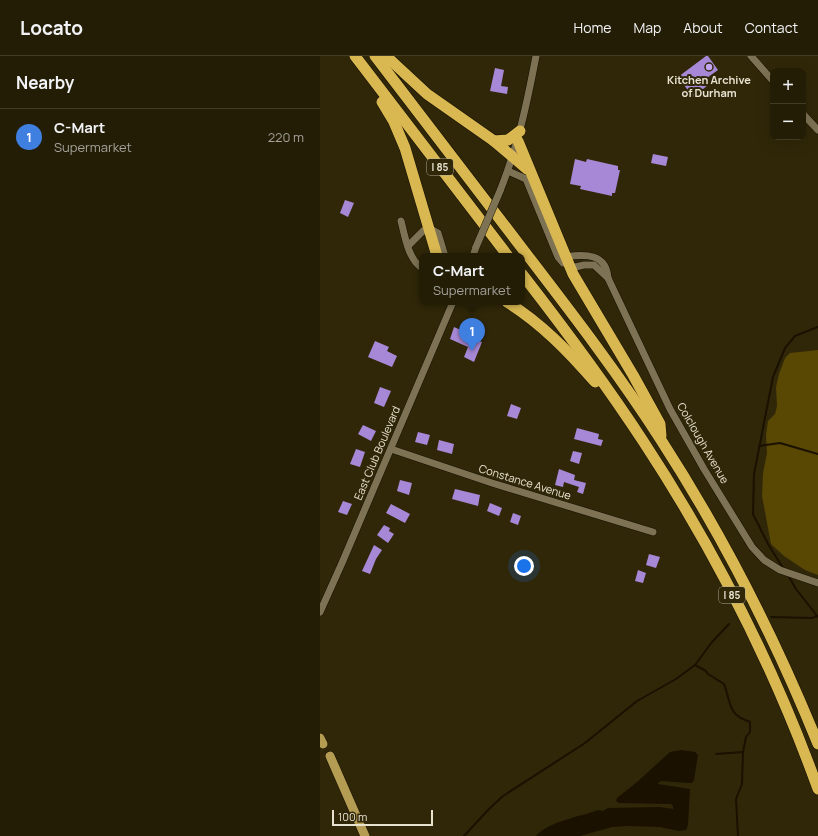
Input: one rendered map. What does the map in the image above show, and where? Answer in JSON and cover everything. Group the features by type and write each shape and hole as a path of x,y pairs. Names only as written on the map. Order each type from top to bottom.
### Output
{"highway":[{"name":"I 85","path":"354,56 506,253"},
{"name":"I 85","path":"374,56 601,352 661,439 743,578 790,676 818,744"},
{"path":"386,56 427,94 494,141 529,170"},
{"path":"372,78 372,88 394,122 405,148 436,253"},
{"path":"494,141 508,140 519,136 529,170 568,263 633,374 660,424 661,439"},
{"name":"I 85","path":"525,278 588,362 623,412 680,501 731,592 775,683 791,719 818,789"},
{"path":"511,305 544,329 562,346 623,412"}],"main road":[{"path":"330,756 365,836"}],"street":[{"path":"473,253 500,191 513,156 519,136 536,56"},
{"path":"751,56 770,78"},
{"path":"806,117 818,130"},
{"path":"508,171 526,179 558,257 563,263 568,263"},
{"path":"401,222 408,246 415,261 419,265"},
{"path":"408,246 423,231 429,228 438,233 444,253"},
{"name":"Colclough Avenue","path":"568,263 582,256 595,257 606,267 608,278 670,409 704,469 752,547 764,560 780,570 818,583"},
{"name":"Colclough Avenue","path":"568,263 594,265 608,278"},
{"name":"East Club Boulevard","path":"320,612 391,449 451,305"},
{"name":"Constance Avenue","path":"391,449 485,481 654,532"},
{"path":"322,741 330,756"}],"shaded area":[{"path":"818,350 818,575 805,570 784,556 771,544 762,496 763,473 767,453 766,435 768,421 775,414 777,406 776,387 785,358 790,353"},
{"path":"681,750 695,752 698,755 694,780 692,783 661,781 658,784 690,789 688,825 686,830 679,831 660,827 628,826 612,827 580,836 536,836 557,823 598,810 603,811 608,808 660,807 673,809 671,804 619,803 616,801 617,798 670,752"}],"building":[{"path":"708,56 718,70 704,80 708,85 693,97 678,77"},
{"path":"495,68 504,70 501,86 508,87 507,94 490,91"},
{"path":"653,154 668,157 666,166 651,163"},
{"path":"575,159 586,162 587,159 618,166 618,170 620,170 615,193 612,193 612,196 580,189 581,186 570,184"},
{"path":"345,200 354,203 348,217 340,213"},
{"path":"454,327 472,335 471,338 482,342 474,362 464,357 468,347 450,339"},
{"path":"375,341 389,347 387,351 397,356 392,367 368,357"},
{"path":"380,387 391,391 384,407 374,403"},
{"path":"511,404 521,408 517,419 507,416"},
{"path":"363,425 376,431 371,441 358,434"},
{"path":"577,428 599,434 598,439 603,440 601,446 574,439"},
{"path":"418,432 430,435 427,445 415,442"},
{"path":"439,440 454,444 452,454 437,450"},
{"path":"356,449 365,452 360,467 350,464"},
{"path":"573,451 582,453 579,464 570,461"},
{"path":"559,469 575,475 574,480 586,483 583,494 577,492 579,487 564,482 563,487 555,485"},
{"path":"400,480 412,483 409,495 397,491"},
{"path":"455,489 480,495 478,506 452,499"},
{"path":"343,501 352,504 347,515 338,512"},
{"path":"490,503 502,508 499,516 487,511"},
{"path":"391,504 410,514 405,523 386,513"},
{"path":"513,513 521,516 518,525 510,522"},
{"path":"384,525 390,528 389,531 394,534 388,543 377,535"},
{"path":"374,545 382,550 376,559 370,574 362,571"},
{"path":"649,554 660,557 656,568 646,565"},
{"path":"638,570 646,573 643,583 635,581"}],"waterway":[{"path":"783,568 768,544 753,514 754,474 773,377 785,348 795,336 818,327"},
{"path":"759,446 780,443 818,454"},
{"path":"788,575 796,589 818,617"},
{"path":"771,617 812,618 817,616"},
{"path":"464,836 503,796 585,743 637,701 676,679 695,665 712,642 729,624"},
{"path":"695,665 724,684 731,706 735,713 741,718 750,722 750,732 746,737 743,752 742,784 736,799 738,836"},
{"path":"716,754 743,752"}],"place":[{"name":"Kitchen Archive of Durham","path":"709,67"},
{"name":"C-Mart","path":"472,351"}]}
